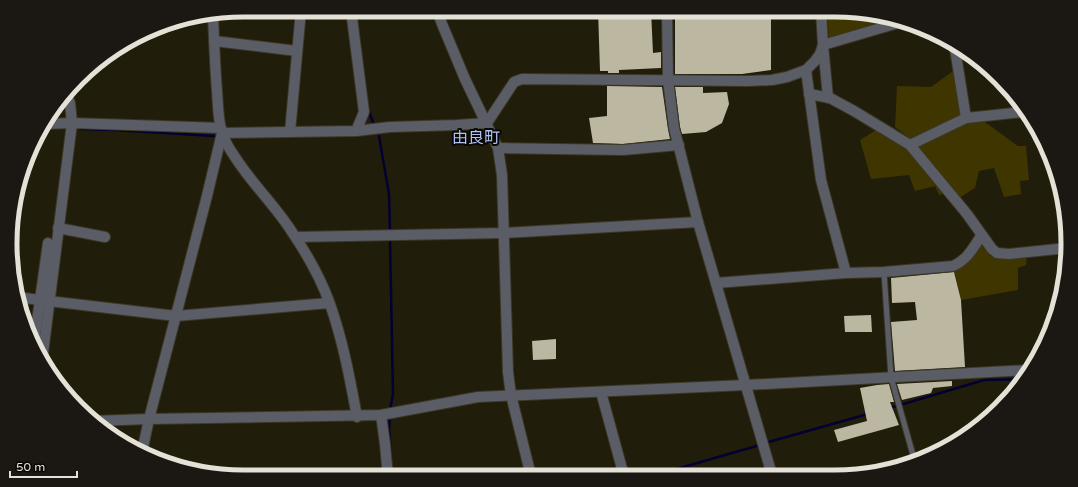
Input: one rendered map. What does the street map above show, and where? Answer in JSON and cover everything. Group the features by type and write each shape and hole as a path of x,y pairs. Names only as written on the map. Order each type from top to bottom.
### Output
{"street":[{"path":"290,132 300,17"},
{"path":"353,17 364,112 356,132"},
{"path":"440,17 465,79 498,148 502,175 507,364 511,395 530,470"},
{"path":"667,17 668,80 674,128 698,222 771,470"},
{"path":"821,17 828,98"},
{"path":"213,19 218,110 222,131 230,149 243,170 274,206 296,237 316,274 329,303 345,358 357,416"},
{"path":"823,46 891,24"},
{"path":"214,41 297,51"},
{"path":"487,123 514,82 522,79 721,81 772,80 787,77 806,70 820,54 823,46"},
{"path":"955,52 966,118"},
{"path":"806,70 820,180 846,273"},
{"path":"809,94 828,98 854,111 910,145 967,214 992,250 997,253 1009,254 1061,249"},
{"path":"36,335 45,300 58,228 72,123 69,100"},
{"path":"910,145 966,118 1019,112"},
{"path":"51,124 72,123 222,131 356,132 390,127 487,123"},
{"path":"143,447 207,196 222,131"},
{"path":"498,148 623,150 679,145"},
{"path":"296,237 503,233 698,222"},
{"path":"58,228 105,237"},
{"path":"716,283 952,266 961,262 981,236"},
{"path":"43,349 48,243"},
{"path":"24,298 176,316 329,303"},
{"path":"103,421 380,416 478,397 1022,370"},
{"path":"601,392 622,470"},
{"path":"380,416 387,470"}],"lane":[{"path":"884,272 891,377 913,456"}],"shaded area":[{"path":"827,17 849,17 879,21 879,28 829,41"},
{"path":"956,69 962,114 912,140 895,127 897,86 931,87"},
{"path":"978,117 1018,146 1026,146 1029,180 1020,181 1021,194 1004,197 994,168 979,171 975,188 959,198 947,193 939,195 935,186 915,191 909,175 871,179 860,140 881,127 910,145"},
{"path":"984,244 997,253 1027,254 1026,265 1018,268 1018,290 961,300 953,266 974,246"}],"building":[{"path":"598,17 651,17 653,53 661,52 661,68 619,70 619,73 600,71"},
{"path":"675,17 771,17 771,70 742,74 675,74"},
{"path":"607,86 662,87 670,139 623,144 593,143 589,118 607,116"},
{"path":"675,87 703,87 703,93 727,92 729,104 722,123 706,132 682,134"},
{"path":"954,272 961,300 965,367 895,371 891,322 917,320 915,302 892,303 891,278"},
{"path":"871,315 872,332 845,332 844,316"},
{"path":"556,339 556,359 533,360 532,341"},
{"path":"952,381 952,386 933,388 931,393 902,400 897,384"},
{"path":"889,384 894,402 890,402 899,425 838,442 834,430 867,421 860,388"}],"waterway":[{"path":"368,110 373,122"},
{"path":"80,129 214,136"},
{"path":"379,136 389,194 390,233"},
{"path":"390,238 393,394 390,410"},
{"path":"890,408 984,380 1015,379"},
{"path":"765,443 868,414"},
{"path":"390,415 389,430 391,458"},
{"path":"673,470 760,445"}],"district":[{"name":"由良町","path":"476,138"}]}
